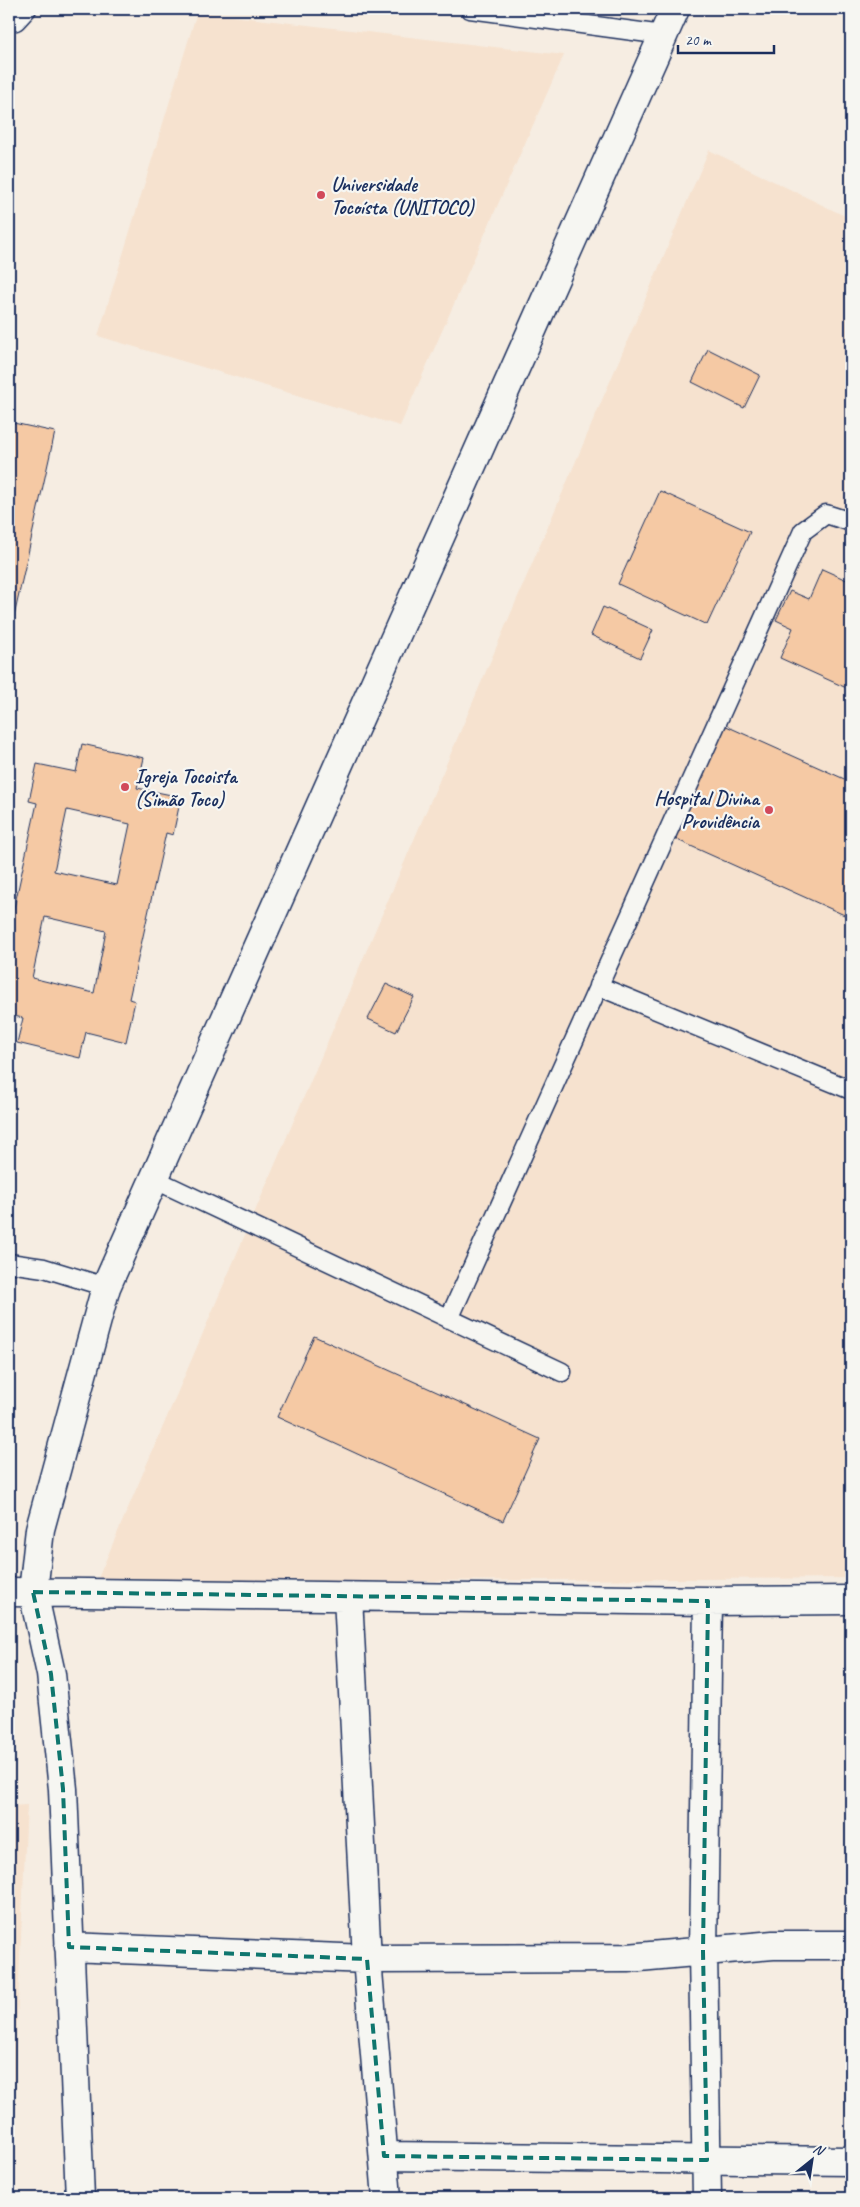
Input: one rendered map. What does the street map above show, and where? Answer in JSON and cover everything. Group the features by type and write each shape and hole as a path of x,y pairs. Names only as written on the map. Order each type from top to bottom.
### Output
{"street":[{"path":"80,2198 63,1789 51,1674 21,1592 106,1287 675,9"},
{"path":"21,1592 708,1601 851,1600"},
{"path":"348,1597 367,1959 387,2198"},
{"path":"707,2198 704,1951 708,1601"},
{"path":"69,1947 367,1959 628,1958 773,1945 851,1944"},
{"path":"384,2156 851,2161"}],"lane":[{"path":"9,23 16,21 27,9"},
{"path":"470,9 663,35"},
{"path":"449,1319 803,531 826,514 851,522"},
{"path":"598,986 851,1090"},
{"path":"154,1179 562,1372"},
{"path":"9,1262 44,1268 106,1287"}],"highlighted area":[{"path":"33,1592 708,1601 703,1951 707,2160 384,2156 367,1959 69,1947 63,1789 51,1674"}],"shaded area":[{"name":"Universidade Tocoísta (UNITOCO)","path":"197,12 564,55 400,426 98,336"},
{"path":"709,150 851,219 851,1578 96,1583"},
{"path":"27,1805 9,2198 9,1806"}],"building":[{"path":"708,349 760,375 744,408 692,382"},
{"path":"9,422 55,432 9,639"},
{"path":"660,491 750,532 707,625 618,584"},
{"path":"822,569 851,582 851,690 780,658 793,628 776,620 790,591 809,599"},
{"path":"603,607 653,630 640,658 591,635"},
{"name":"Hospital Divina Providência","path":"724,725 851,782 851,918 673,838"},
{"path":"82,744 144,758 137,788 181,797 173,835 166,833 129,999 135,1001 126,1042 86,1032 80,1058 17,1043 23,1018 9,1015 9,931 37,803 29,801 37,764 76,772","holes":["67,810 130,824 117,885 54,871","45,917 106,931 94,993 32,978"]},
{"path":"386,984 414,997 396,1032 368,1019"},
{"path":"314,1336 540,1439 503,1521 277,1417"},
{"path":"850,1790 851,1923 849,1923"}],"place":[{"name":"Universidade Tocoísta (UNITOCO)","path":"321,195"},
{"name":"Igreja Tocoista (Simão Toco)","path":"125,787"},
{"name":"Hospital Divina Providência","path":"769,810"}]}
